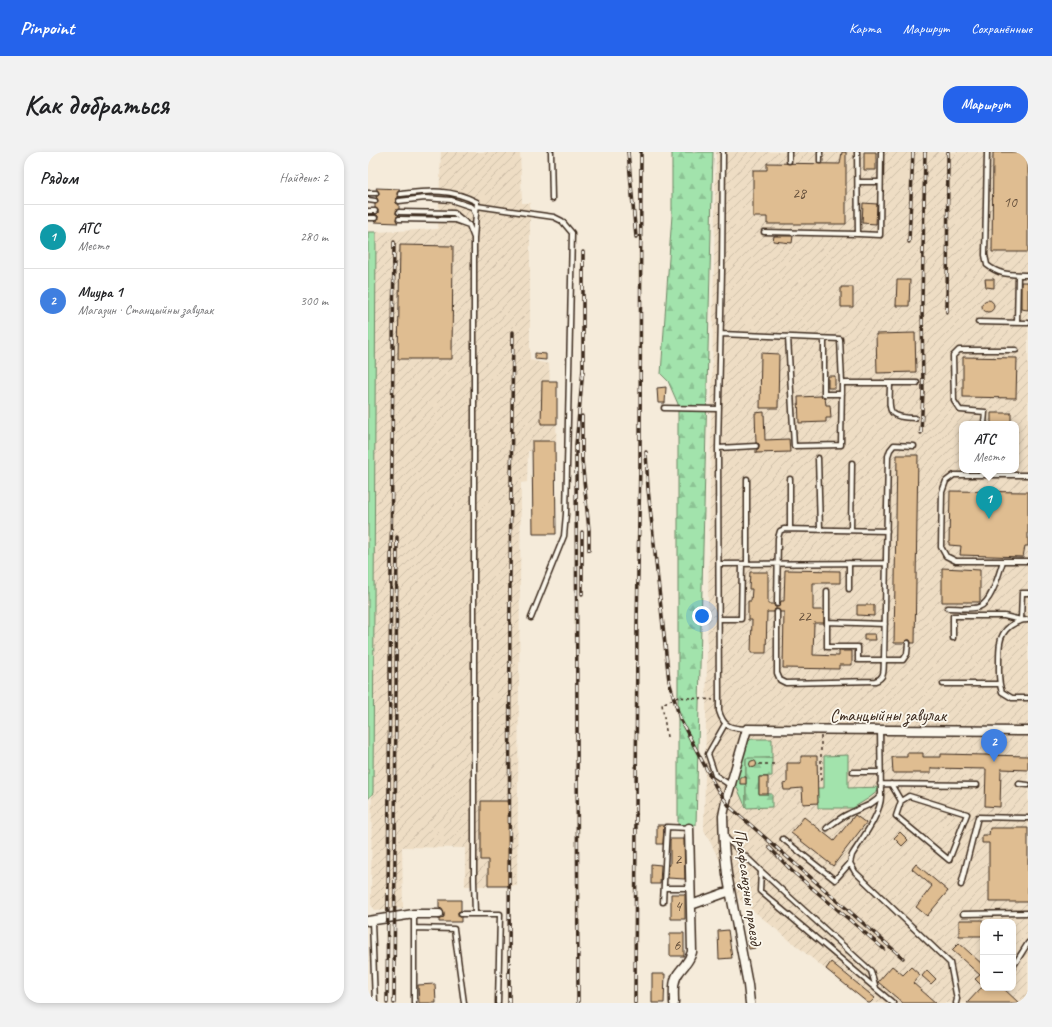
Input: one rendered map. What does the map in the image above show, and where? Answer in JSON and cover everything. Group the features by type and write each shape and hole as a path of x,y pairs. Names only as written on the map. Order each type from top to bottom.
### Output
{"street":[{"name":"Станцыйны завулак","path":"747,729 1028,731"},
{"name":"Прафсаюзны праезд","path":"747,729 723,816 730,891 750,1003"},
{"path":"674,1003 674,983 680,970 690,960 692,952 689,828"},
{"path":"691,905 730,891"},
{"path":"370,921 414,914 439,914"}],"lane":[{"path":"551,152 552,199"},
{"path":"723,152 718,448 719,711 724,724 733,728 747,729"},
{"path":"789,152 789,161"},
{"path":"820,152 820,161"},
{"path":"858,152 858,234"},
{"path":"764,232 880,235 881,152"},
{"path":"987,152 985,254 987,265 995,272 1028,275"},
{"path":"858,182 880,182"},
{"path":"400,194 434,190 464,195 477,202 474,238 475,914"},
{"path":"368,193 376,193"},
{"path":"399,201 425,198 451,200 472,207 476,215"},
{"path":"368,200 375,201"},
{"path":"477,206 554,217 562,221 572,233 567,491 564,536 531,618"},
{"path":"368,211 375,211"},
{"path":"399,212 454,213 469,225 474,238"},
{"path":"368,218 374,218"},
{"path":"399,219 455,220 469,225"},
{"path":"1017,323 1018,275"},
{"path":"978,322 1028,323"},
{"path":"721,334 840,339 842,383 841,445 792,446 788,337"},
{"path":"824,339 824,394 841,394"},
{"path":"984,421 985,412 960,410 954,401 953,356 959,350 1016,350"},
{"path":"842,383 918,383"},
{"path":"890,383 890,409 893,415 900,418 915,418"},
{"path":"664,408 719,409"},
{"path":"777,612 777,673 780,680 786,683 881,680 883,677 884,660 888,456 894,445 914,446"},
{"path":"718,448 756,446"},
{"path":"818,458 820,529"},
{"path":"852,463 852,530"},
{"path":"973,473 954,475 946,481 942,492 941,547 946,556 956,561 1028,561"},
{"path":"998,473 1028,475"},
{"path":"747,479 747,564"},
{"path":"790,479 790,529"},
{"path":"777,604 778,538 780,531 784,529 820,529 887,531"},
{"path":"948,608 977,607 984,605 990,597 1003,561"},
{"path":"849,563 849,589"},
{"path":"719,564 886,563"},
{"path":"719,618 741,619 742,564"},
{"path":"827,591 827,647 858,647 858,660 903,660 907,654 908,643"},
{"path":"1021,620 1022,593 1028,593"},
{"path":"953,638 953,616 1004,616 1028,620"},
{"path":"1021,620 1014,622 1002,635 1000,643 999,684 1002,692 1012,698 1028,698"},
{"path":"827,622 885,624"},
{"path":"944,684 999,684"},
{"path":"724,724 708,754 715,775 731,786"},
{"path":"783,839 835,880 850,863 852,855 881,801 880,729"},
{"path":"854,772 880,772"},
{"path":"880,784 977,785"},
{"path":"891,784 901,801 896,816 949,860 967,814 909,796 901,801"},
{"path":"1020,784 1028,784"},
{"path":"827,828 848,814 866,807 878,799 881,795"},
{"path":"961,884 978,817 1028,818"},
{"path":"663,902 667,827 689,828"},
{"path":"724,836 871,971 876,988"},
{"path":"850,863 855,872 950,963 957,998 956,1003"},
{"path":"761,871 760,891 893,1003"},
{"path":"664,888 690,888"},
{"path":"963,914 1028,913"},
{"path":"414,914 414,1003"},
{"path":"461,914 500,914 498,1003"},
{"path":"370,921 375,1003"},
{"path":"414,928 454,929 464,1003"},
{"path":"1016,962 1028,943"}],"path":[{"path":"667,737 662,704 678,697 719,700"},
{"path":"821,730 821,784"},
{"path":"759,764 776,764"}],"shaded area":[{"path":"441,152 520,152 522,203 530,203 530,360 549,364 550,381 557,381 556,452 528,451 527,482 521,483 517,886 465,886 465,848 402,847 403,908 375,910 371,905 376,232 438,229"},
{"path":"716,152 1028,152 1028,1003 867,1003 740,900 704,830"}],"green space":[{"path":"672,152 713,152 696,825 678,825 678,404 668,381 661,374 672,215"},
{"path":"368,232 376,232 373,793 368,799"},
{"path":"751,739 772,739 772,758 746,759 746,808 735,783 747,743"},
{"path":"848,755 848,788 883,787 853,808 818,808 817,788 824,788 824,756"},
{"path":"746,758 772,758 772,776 759,777 759,793 772,794 772,807 746,808"}],"building":[{"path":"842,152 846,152 846,224 767,224 767,217 753,217 753,170 767,170 767,163 840,164"},
{"path":"864,152 876,152 876,170 864,170"},
{"path":"993,152 1028,152 1028,252 992,252"},
{"path":"376,188 400,189 397,194 399,197 396,201 396,203 399,204 399,209 396,212 396,214 399,215 396,219 398,223 374,222 378,218 375,214 378,213 378,210 375,208 375,204 378,201 376,196 378,196 379,193"},
{"path":"863,203 877,204 876,224 862,223"},
{"path":"774,236 793,236 792,243 773,241"},
{"path":"400,245 453,246 452,359 398,359"},
{"path":"985,279 994,279 994,288 986,287"},
{"path":"897,280 910,280 909,306 896,306"},
{"path":"1021,282 1028,282 1028,310 1021,309"},
{"path":"841,287 853,287 853,307 841,307"},
{"path":"986,300 990,300 994,306 990,312 986,312 982,308 982,304"},
{"path":"915,333 916,372 877,373 876,334"},
{"path":"535,353 546,354 546,360 535,359"},
{"path":"761,353 779,354 778,408 760,408"},
{"path":"963,357 1017,358 1016,398 963,397"},
{"path":"828,376 835,376 835,388 828,388"},
{"path":"542,381 557,381 557,424 541,424"},
{"path":"666,387 665,403 658,403 657,388"},
{"path":"821,396 825,398 826,405 830,405 831,418 826,418 826,422 799,423 798,397"},
{"path":"764,412 765,440 789,439 790,452 756,453 759,444 756,443 755,413"},
{"path":"991,413 1011,413 1011,421 991,421"},
{"path":"532,441 555,441 556,534 533,534"},
{"path":"897,455 918,455 915,643 911,643 910,640 908,640 904,643 894,643"},
{"path":"950,491 1028,492 1028,546 1025,546 1023,557 960,555 961,546 949,545"},
{"path":"942,568 980,570 980,602 942,602"},
{"path":"785,570 840,571 840,583 813,583 813,610 824,610 824,623 814,623 813,655 839,656 839,651 852,651 852,665 839,665 839,669 783,668 784,612 780,612 777,609 775,609 774,612 767,612 766,653 751,653 752,620 748,620 748,601 751,601 752,589 749,589 750,572 768,572 768,604 774,604 775,607 777,607 780,605 781,601 784,601"},
{"path":"857,605 874,605 874,616 857,615"},
{"path":"864,634 875,634 876,640 864,640"},
{"path":"907,753 923,753 923,757 941,757 941,754 1028,756 1028,770 1001,769 1000,807 985,806 986,769 931,768 931,773 893,773 892,757 907,757"},
{"path":"801,756 817,756 818,803 803,804 802,788 784,790 783,784 787,783 787,763 801,763"},
{"path":"753,761 756,764 753,767 750,764"},
{"path":"740,777 746,777 746,784 740,784"},
{"path":"759,777 768,777 768,794 759,794"},
{"path":"481,801 509,801 508,886 488,886 488,860 481,860"},
{"path":"855,815 866,823 833,866 791,833 804,817 834,841"},
{"path":"657,825 664,825 663,844 657,844"},
{"path":"990,828 1028,828 1028,902 989,902 989,843 982,843 982,835 989,835"},
{"path":"900,832 908,840 902,846 894,838"},
{"path":"670,839 684,839 685,879 668,878 668,865 670,865"},
{"path":"651,864 661,865 660,884 651,884"},
{"path":"916,864 948,891 927,916 916,907 932,886 912,869"},
{"path":"671,894 685,894 685,919 671,919"},
{"path":"439,900 461,900 461,911 458,912 458,914 461,917 461,922 439,922 439,919 444,917 444,914 442,909 439,908"},
{"path":"959,920 980,920 980,936 959,936"},
{"path":"728,930 732,958 719,959 718,931"},
{"path":"670,933 684,933 684,956 670,956"},
{"path":"754,940 755,948 749,949 748,941"},
{"path":"959,943 980,962 980,975 952,950"},
{"path":"831,962 875,998 868,1003 826,969"},
{"path":"892,966 903,975 911,967 920,975 913,983 936,1003 903,1003 878,982"},
{"path":"927,970 936,979 931,984 922,976"},
{"path":"652,974 665,974 664,1003 652,1003"},
{"path":"980,975 980,984 975,979"},
{"path":"435,984 436,1003 419,1003 418,985"},
{"path":"980,989 980,991 1006,991 1019,1003 967,1003"}],"railway":[{"path":"628,152 636,237"},
{"path":"635,1003 641,152"},
{"path":"909,242 913,152"},
{"path":"921,433 923,392 922,302 925,152"},
{"path":"947,313 948,152"},
{"path":"387,1003 394,242"},
{"path":"583,252 583,374"},
{"path":"509,1003 510,574 513,332"},
{"path":"578,1003 576,445 583,369"},
{"path":"582,416 582,460 589,530 589,550"},
{"path":"646,452 648,489 669,681 680,719 717,789 730,807 903,958"},
{"path":"582,532 582,594"},
{"path":"394,1003 397,537"},
{"path":"769,847 792,871 884,949"}],"place":[{"name":"АТС","path":"989,519"},
{"name":"Миура 1","path":"994,762"}]}
